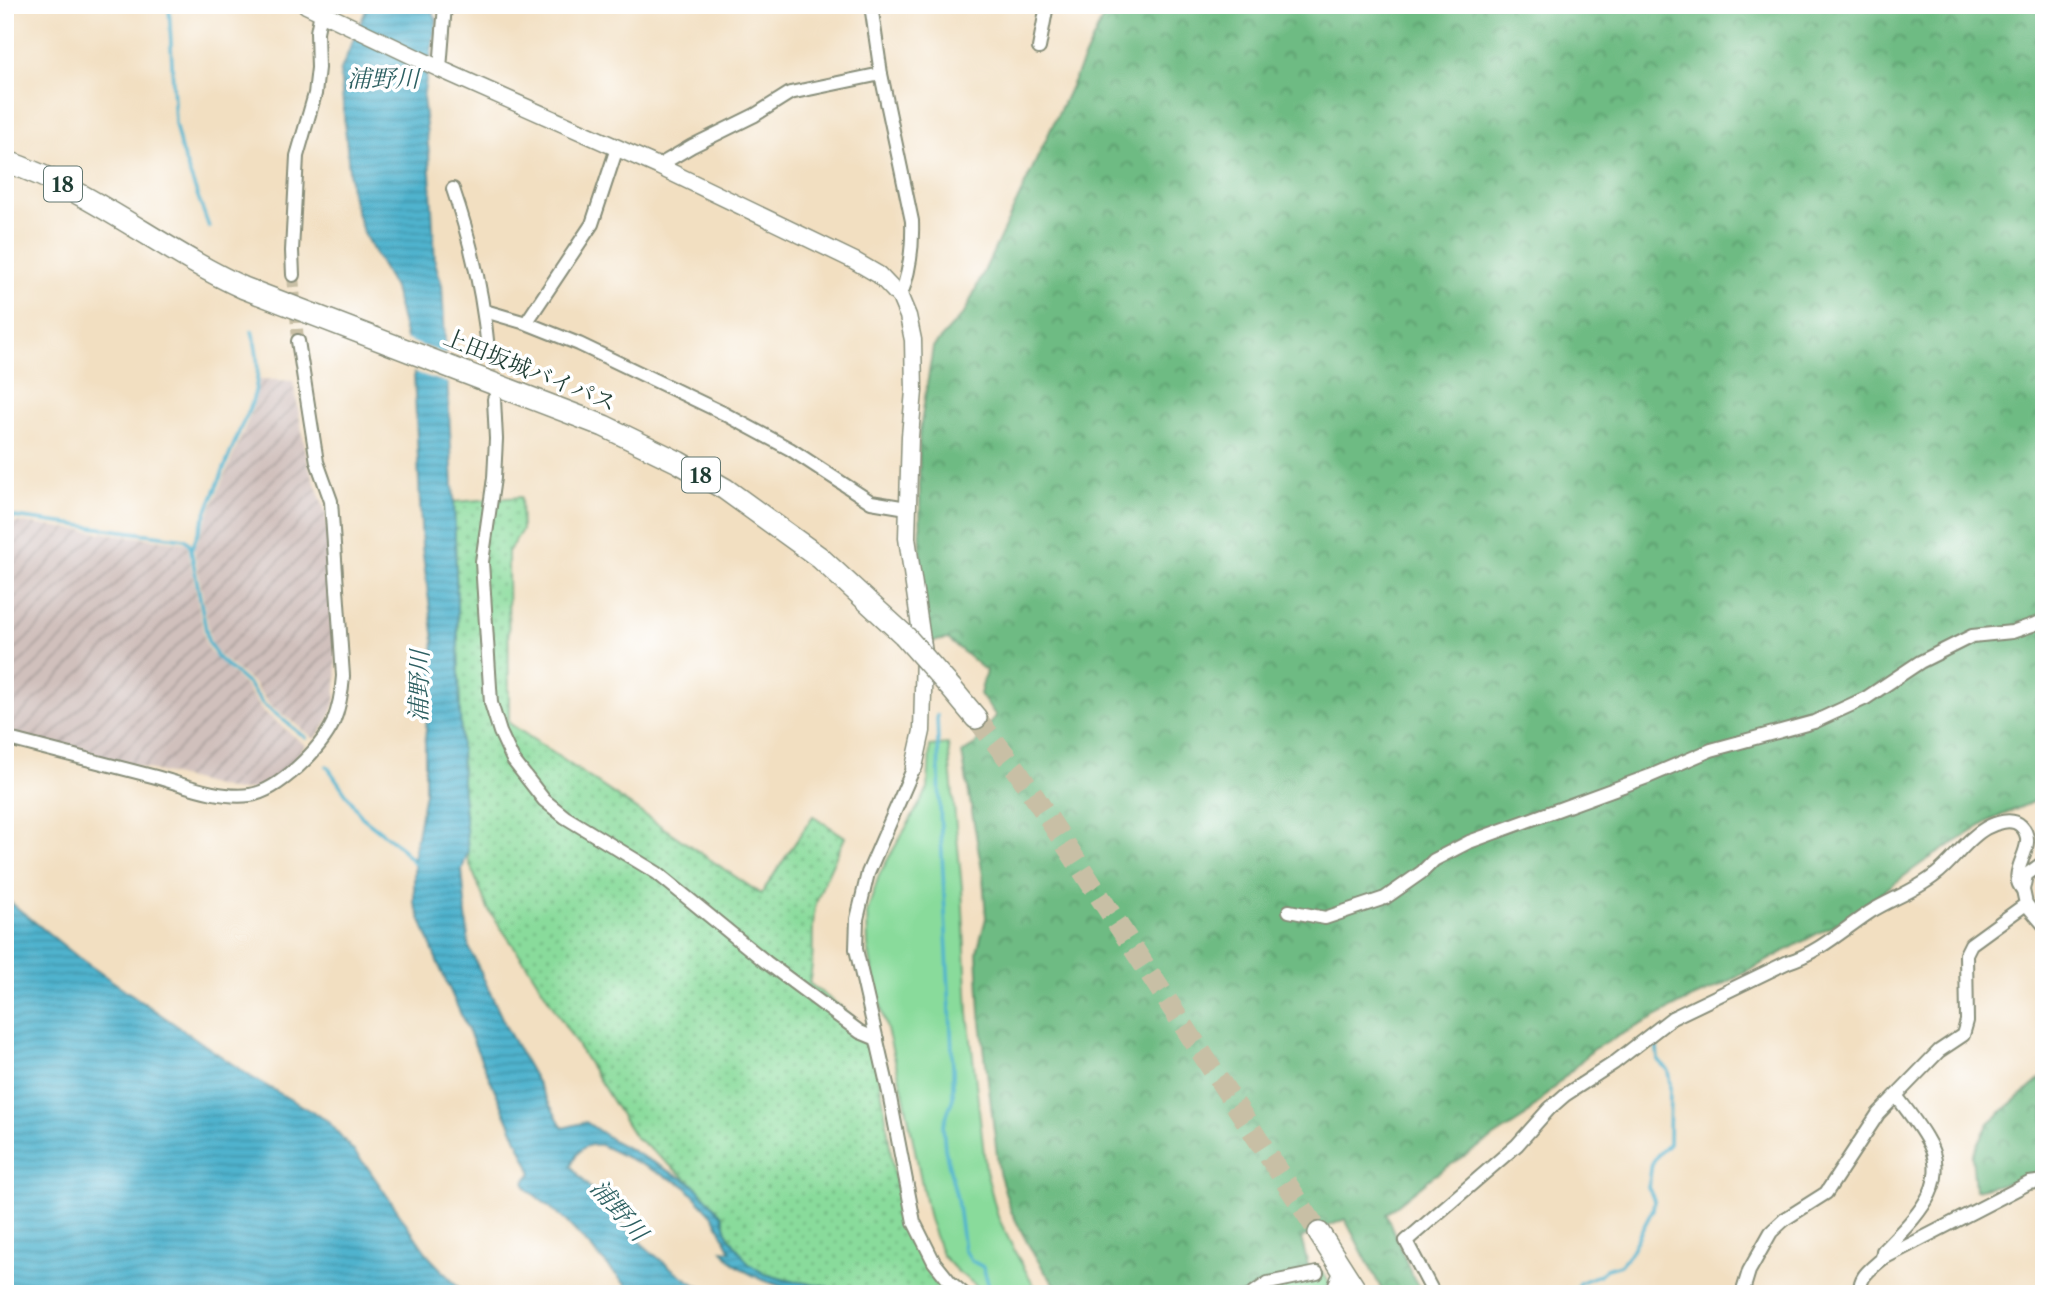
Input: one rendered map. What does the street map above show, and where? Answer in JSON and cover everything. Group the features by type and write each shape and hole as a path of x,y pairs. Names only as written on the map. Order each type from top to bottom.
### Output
{"highway":[{"name":"上田坂城バイパス","path":"5,161 63,184 220,277 325,320 604,426 678,462 725,489 818,557 904,635 976,718"},
{"path":"1319,1233 1358,1294"}],"street":[{"path":"437,67 444,5"},
{"path":"871,5 881,74 912,221 913,242 909,274 900,297"},
{"path":"1039,48 1047,5"},
{"path":"314,9 657,166 855,261 879,275 900,297 908,316 915,363 907,508 909,565 924,653 922,731 914,767 868,873 857,919 856,949 914,1222 933,1262 964,1294"},
{"path":"293,275 297,156 315,94 318,68 314,9"},
{"path":"657,166 790,93 881,74"},
{"path":"526,323 592,224 617,148"},
{"path":"453,189 485,311 488,349"},
{"path":"485,311 526,323 579,344 723,413 790,449 871,502 907,508"},
{"path":"5,738 198,788 248,795 259,793 284,779 321,741 332,723 342,693 343,676 331,501 317,462 298,341"},
{"path":"494,399 494,478 482,562 491,703 513,761 544,800 565,817 657,873 766,962 860,1032 877,1039"},
{"path":"1289,911 1325,918 1385,898 1422,872 1434,860 1469,842 1650,776 1711,750 1814,722 1856,703 1920,662 1972,636 2012,632 2044,621"},
{"path":"1434,1294 1406,1241 1517,1144 1565,1095 1614,1063 1672,1018 1803,957 1871,911 1935,876 1986,828 2013,821 2021,825 2027,843 2016,874 2023,890"},
{"path":"2044,862 2026,875 2023,890 2026,904 2044,925"},
{"path":"1742,1294 1749,1270 1772,1232 1785,1219 1826,1193 1871,1124 1939,1051 1963,1035 1966,1030 1966,954 1971,944 2026,904"},
{"path":"1882,1259 1883,1251 1920,1212 1935,1184 1937,1168 1928,1140 1897,1097"},
{"path":"1861,1294 1864,1275 1882,1259 2029,1183 2044,1181"},
{"path":"1333,1294 1341,1275 1341,1267"},
{"path":"1252,1294 1268,1283 1317,1273"}],"shaded area":[{"path":"260,379 293,381 308,463 326,513 337,675 335,704 315,739 268,703 254,684 215,649 211,641 194,549 252,411"},
{"path":"16,522 187,543 205,642 209,651 245,686 262,710 305,745 283,776 259,789 236,791 5,733 5,525"}],"green space":[{"path":"1109,5 2044,5 2044,797 1991,820 1922,863 1850,916 1722,985 1593,1049 1522,1119 1432,1177 1386,1214 1414,1280 1425,1294 1384,1294 1345,1219 1301,1238 1309,1269 1251,1288 1244,1294 1063,1294 1045,1272 1028,1244 1011,1211 999,1172 980,1013 977,952 986,918 983,876 962,753 975,745 996,716 980,694 986,671 948,639 930,642 921,562 919,436 933,347 965,312"},
{"path":"521,497 522,530 508,552 509,723 761,894 813,816 845,837 817,899 809,983 849,1014 859,1025 872,1051 905,1224 916,1250 931,1274 952,1294 844,1294 825,1286 765,1274 748,1264 728,1235 722,1215 693,1184 634,1136 531,971 488,909 469,862 462,782 454,502"},
{"path":"948,744 962,888 968,1013 986,1171 998,1217 1039,1294 987,1294 957,1271 942,1255 929,1219 903,1091 874,980 868,946 867,913 879,875 928,789 930,746"},
{"path":"2044,1076 2044,1175 1975,1190 1972,1156 1989,1123"},
{"path":"1322,1273 1331,1284 1318,1294 1259,1294 1270,1286"}],"water":[{"name":"浦野川","path":"368,5 428,5 437,20 423,97 435,262 442,285 454,502 462,782 468,851 462,870 469,947 507,1029 563,1128 586,1122 614,1141 693,1184 722,1215 728,1235 748,1263 765,1274 825,1286 844,1294 805,1293 748,1273 723,1250 731,1251 714,1217 684,1185 601,1145 590,1145 579,1152 571,1166 635,1238 672,1269 713,1294 638,1294 623,1282 562,1217 527,1189 524,1182 532,1173 437,961 414,902 414,852 425,792 425,740 434,640 422,547 414,373 394,288 363,232 351,192 340,72"},
{"path":"5,898 79,958 251,1077 328,1121 368,1168 430,1258 465,1294 5,1294"}],"pier":[{"path":"402,338 449,356 451,384 410,371"}],"waterway":[{"path":"169,5 175,123 181,150 209,227"},
{"path":"252,331 258,368 252,403 191,550 208,641 218,658 249,685 263,704 306,738"},
{"path":"5,520 14,517 185,539 191,549"},
{"path":"937,715 953,1070 953,1098 943,1126 945,1149 957,1199 964,1250 972,1261 983,1267 990,1289"},
{"path":"327,766 362,817 398,845 416,865"},
{"path":"1575,1294 1579,1283 1620,1265 1630,1253 1653,1209 1654,1200 1648,1187 1652,1165 1669,1144 1670,1084 1668,1071 1658,1060 1656,1037"}],"tunnel":[{"path":"293,275 298,341"},
{"path":"488,349 492,387"},
{"path":"976,718 1017,770 1319,1233"}]}
